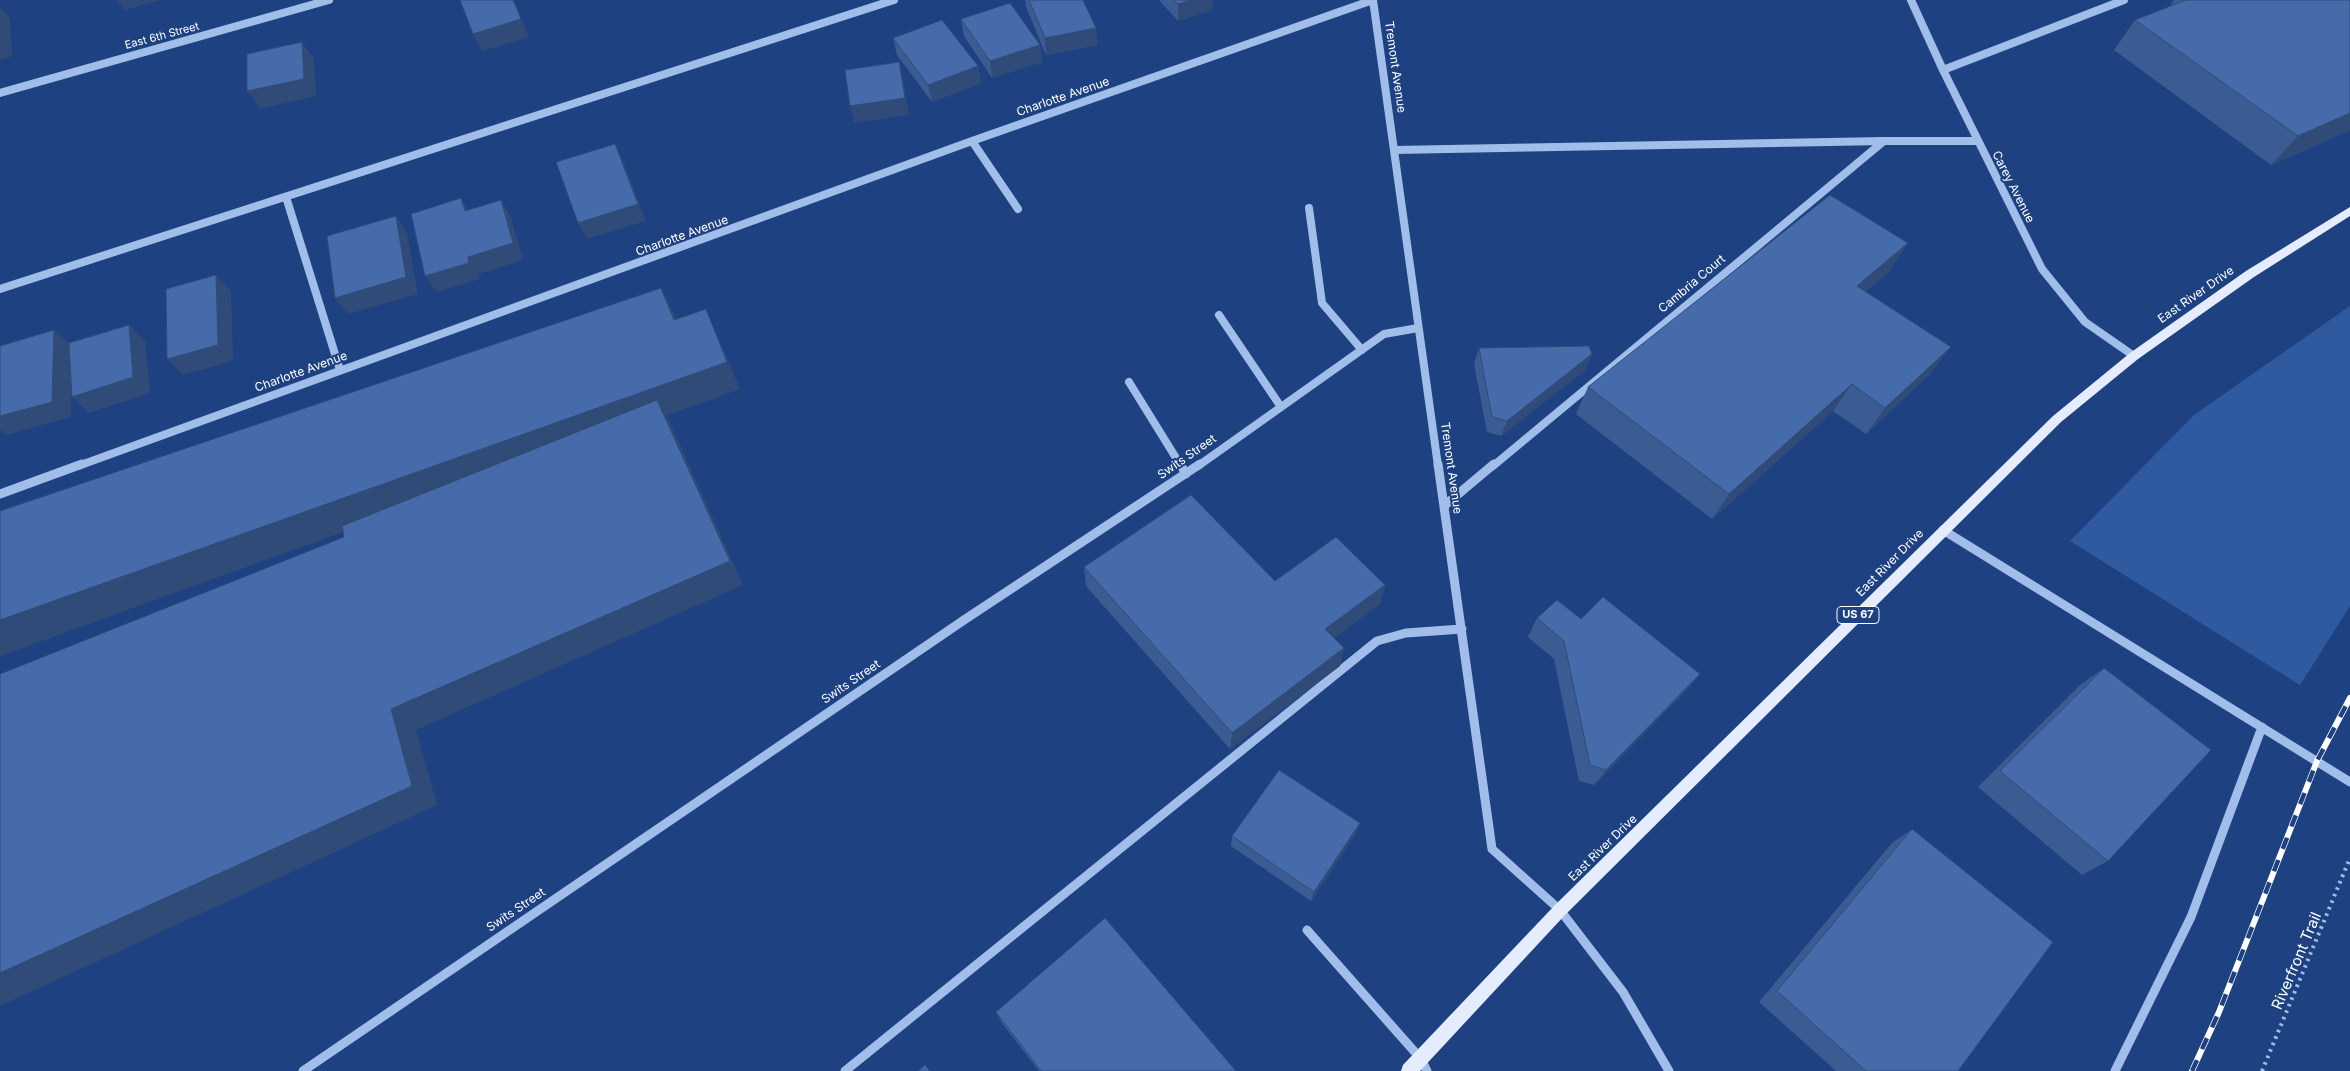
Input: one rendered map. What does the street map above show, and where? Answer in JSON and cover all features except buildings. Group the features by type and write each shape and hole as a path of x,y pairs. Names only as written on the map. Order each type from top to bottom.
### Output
{"main road":[{"name":"East River Drive","path":"1410,1071 1560,910 2057,419 2134,356 2250,274 2350,211"}],"street":[{"name":"East 6th Street","path":"0,93 68,72 330,0"},
{"path":"0,289 894,0"},
{"name":"Charlotte Avenue","path":"0,494 972,141 1373,0"},
{"name":"Tremont Avenue","path":"1373,0 1492,848 1560,910 1623,992 1668,1071"},
{"name":"Carey Avenue","path":"1911,0 1942,70 2042,269 2086,322 2134,356"},
{"path":"1942,70 2124,0"},
{"path":"972,141 1018,209"},
{"name":"Cambria Court","path":"1444,506 1884,141"},
{"path":"1394,150 1978,141"},
{"path":"286,197 340,370"},
{"path":"1309,208 1322,303 1362,350"},
{"path":"1219,315 1281,407"},
{"name":"Swits Street","path":"303,1071 964,620 1186,474 1384,334 1418,328"},
{"path":"1129,382 1186,474"},
{"path":"1943,530 2350,782"},
{"path":"845,1071 1377,640 1406,633 1462,629"},
{"path":"2115,1071 2191,917 2262,727"},
{"path":"1308,930 1420,1059 1427,1071"}],"path":[{"name":"Riverfront Trail","path":"2262,1071 2350,858"}],"shaded area":[{"path":"2350,306 2350,606 2300,685 2070,541 2194,415"}],"railway":[{"path":"2192,1071 2219,1012 2317,761 2350,698"}]}
